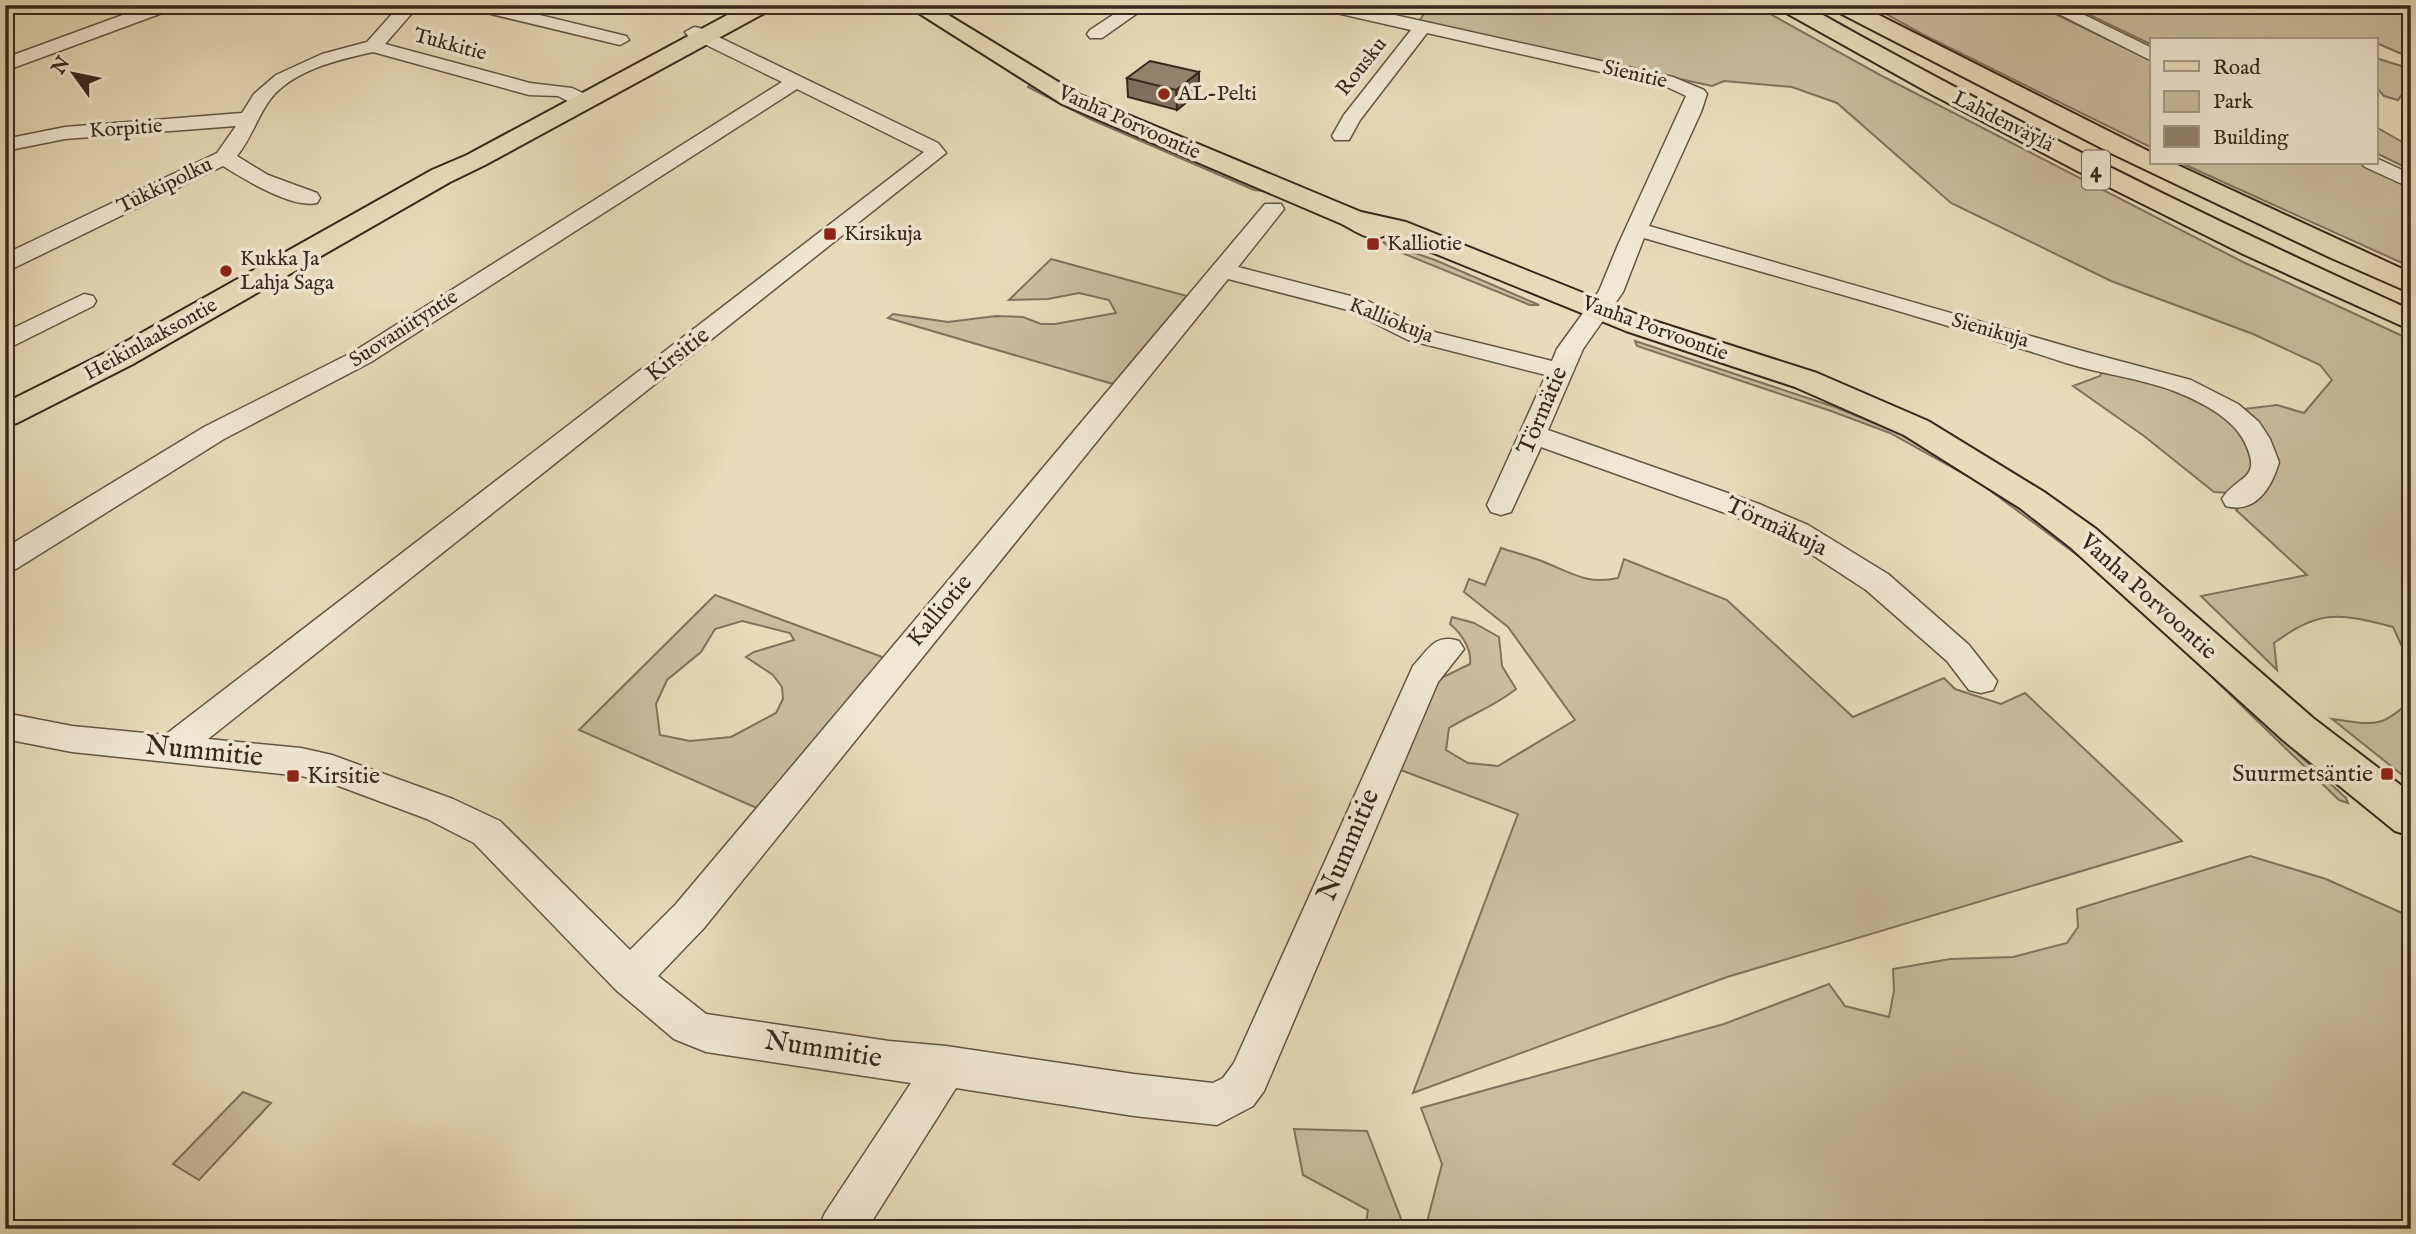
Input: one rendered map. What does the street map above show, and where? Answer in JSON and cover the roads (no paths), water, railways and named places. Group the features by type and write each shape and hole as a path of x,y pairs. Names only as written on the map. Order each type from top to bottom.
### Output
{"main road":[{"name":"Heikinlaaksontie","path":"700,34 747,5"},
{"name":"Heikinlaaksontie","path":"5,416 122,356 573,101 700,34 762,5"},
{"name":"Vanha Porvoontie","path":"917,5 1070,99 1352,218 1396,228 1594,315 1806,380 1916,428 2032,500 2083,538 2236,676 2411,818"},
{"name":"Vanha Porvoontie","path":"930,5 953,26"},
{"name":"Lahdenväylä","path":"1789,5 1949,94 2073,158 2411,321"},
{"name":"Lahdenväylä","path":"1842,5 1989,84 2150,163"},
{"name":"Lahdenväylä","path":"2153,164 2411,284"},
{"name":"Vanha Porvoontie","path":"2236,676 2283,731 2329,774 2411,838"}],"street":[{"path":"5,65 167,5"},
{"name":"Tukkitie","path":"410,5 373,46 529,89 531,94 573,101"},
{"path":"476,5 620,40"},
{"path":"1096,34 1140,5"},
{"name":"Sienitie","path":"1325,5 1673,83 1697,93 1611,292 1594,315"},
{"path":"2050,5 2150,54"},
{"name":"Rousku","path":"1342,136 1351,119 1422,27"},
{"name":"Kirsitie","path":"171,749 945,157 931,147 700,34"},
{"name":"Tukkipolku","path":"6,263 224,157 240,140 248,119 262,97 284,78 345,52 373,46"},
{"name":"Suovaniityntie","path":"5,562 214,433 362,357 795,82"},
{"name":"Korpitie","path":"5,145 65,133 248,119"},
{"path":"224,157 260,180 309,198"},
{"path":"2374,164 2411,182"},
{"name":"Kalliotie","path":"630,977 690,916 1273,209"},
{"name":"Sienikuja","path":"1636,229 2033,343 2073,358 2105,363 2198,390 2249,428 2265,462 2259,483 2236,499"},
{"name":"Kalliokuja","path":"1222,270 1357,305 1417,335 1561,371"},
{"path":"5,342 83,301"},
{"name":"Törmätie","path":"1501,505 1570,349 1594,315"},
{"name":"Törmäkuja","path":"1534,435 1737,507 1798,532 1877,582 1958,653 1981,681"},
{"name":"Nummitie","path":"5,726 72,739 301,762 332,769 440,809 487,832 630,977 688,1026 706,1032 890,1061 946,1066 1134,1095 1217,1104 1238,1092 1249,1077 1425,675 1448,649"},
{"path":"841,1229 946,1066"}],"place":[{"name":"AL-Pelti","path":"1164,94"},
{"name":"Kirsikuja","path":"830,234"},
{"name":"Kalliotie","path":"1373,244"},
{"name":"Kukka Ja Lahja Saga","path":"226,271"},
{"name":"Suurmetsäntie","path":"2387,774"},
{"name":"Kirsitie","path":"293,776"}]}
